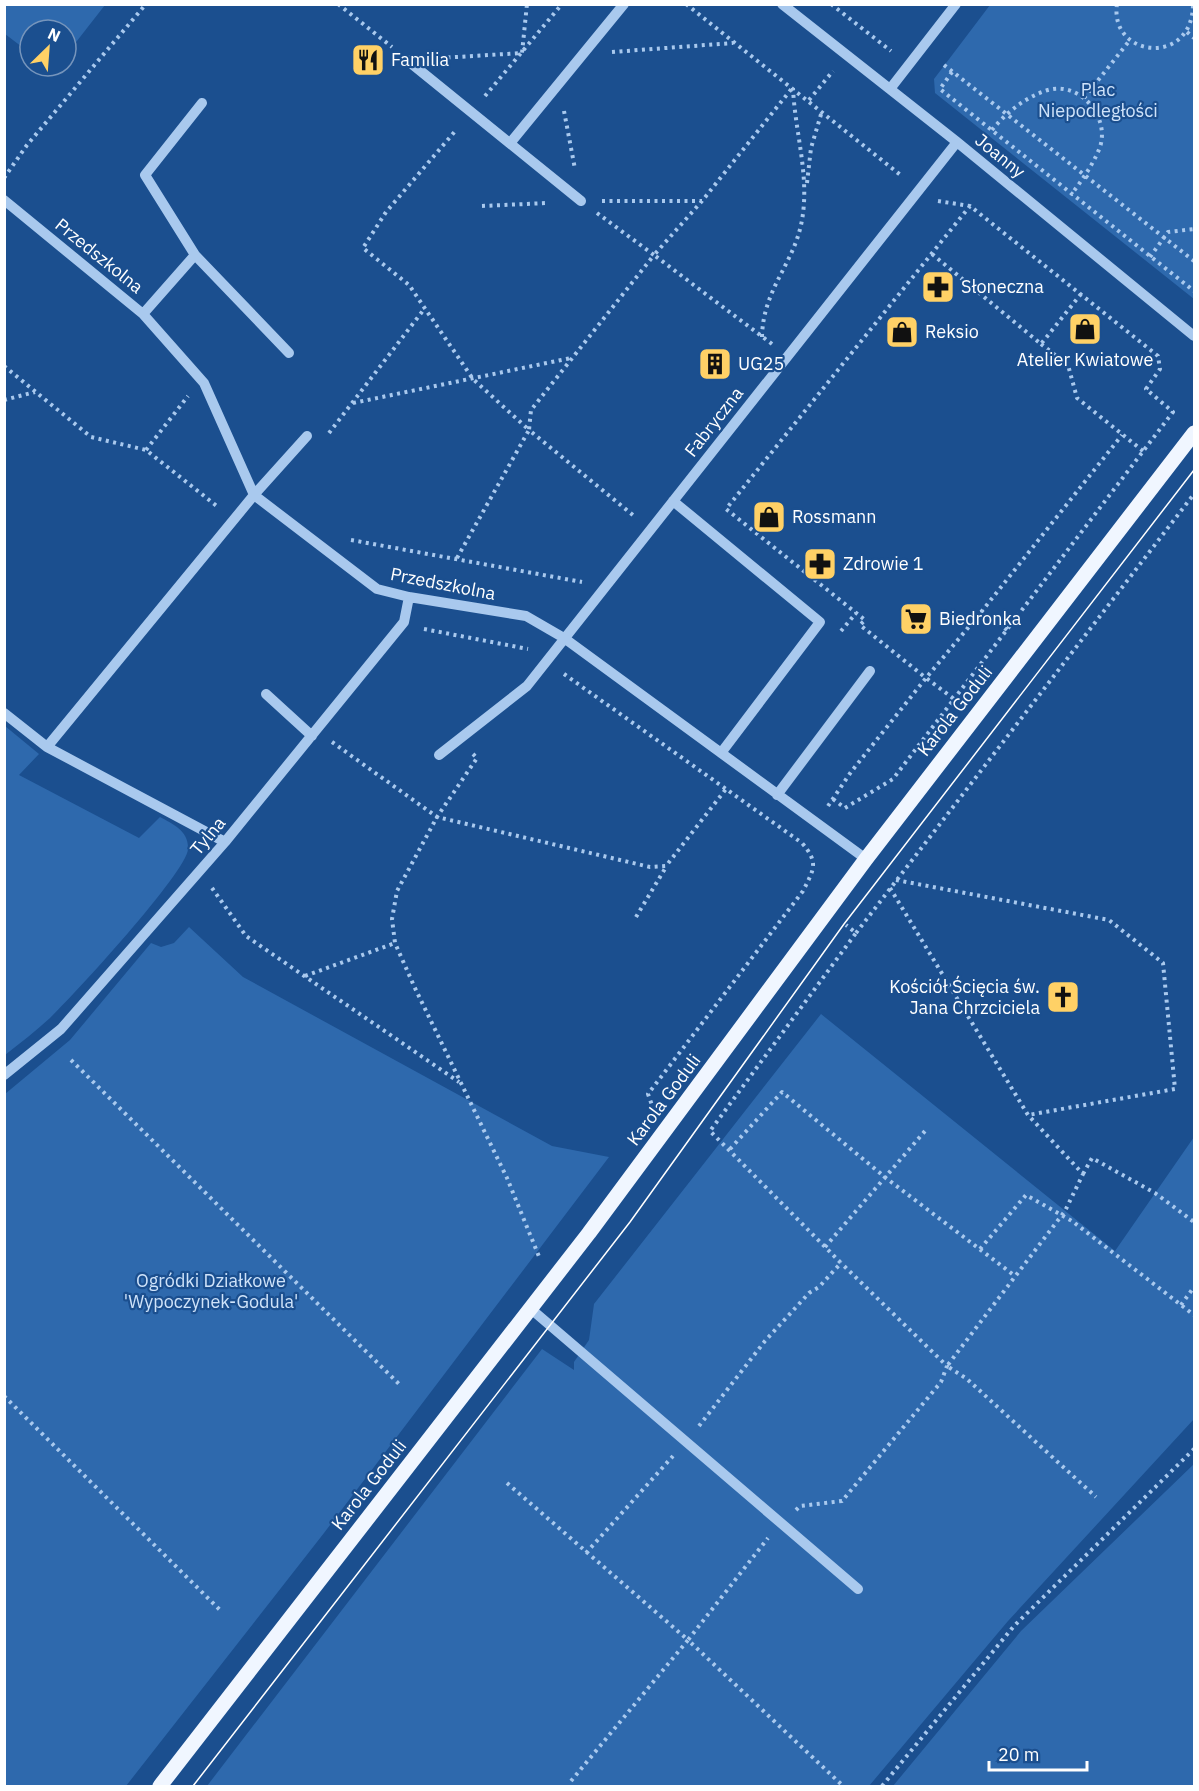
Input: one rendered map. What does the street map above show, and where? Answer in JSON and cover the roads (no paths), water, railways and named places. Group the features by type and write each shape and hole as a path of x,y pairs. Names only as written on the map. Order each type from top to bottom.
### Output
{"main road":[{"name":"Karola Goduli","path":"160,1786 531,1309 866,859 1194,433"}],"street":[{"path":"511,142 624,4"},
{"name":"Joanny","path":"782,4 957,142 1194,336"},
{"path":"890,89 956,4"},
{"path":"407,60 581,201"},
{"path":"202,103 145,175 195,255 289,353"},
{"name":"Fabryczna","path":"439,755 526,686 957,142"},
{"name":"Przedszkolna","path":"4,200 143,314 204,382 254,495 378,589 409,597 526,616 564,638 866,859"},
{"path":"143,314 195,255"},
{"path":"47,747 254,495 307,436"},
{"path":"673,501 820,622 721,753"},
{"name":"Tylna","path":"4,1075 61,1029 225,842 404,622 409,597"},
{"path":"777,795 870,671"},
{"path":"266,694 312,736"},
{"path":"4,713 47,747 225,842"},
{"path":"531,1309 858,1589"}],"tram line":[{"path":"193,1786 630,1222 844,924 1194,470"}],"place":[{"name":"Familia","path":"368,60"},
{"name":"Słoneczna","path":"938,287"},
{"name":"Atelier Kwiatowe","path":"1085,329"},
{"name":"Reksio","path":"902,332"},
{"name":"UG25","path":"715,364"},
{"name":"Rossmann","path":"769,517"},
{"name":"Zdrowie 1","path":"820,564"},
{"name":"Biedronka","path":"916,619"},
{"name":"Kościół Ścięcia św. Jana Chrzciciela","path":"1063,997"}],"park label":[{"name":"Plac Niepodległości","path":"1098,100"},
{"name":"Ogródki Działkowe 'Wypoczynek-Godula'","path":"211,1291"}]}
